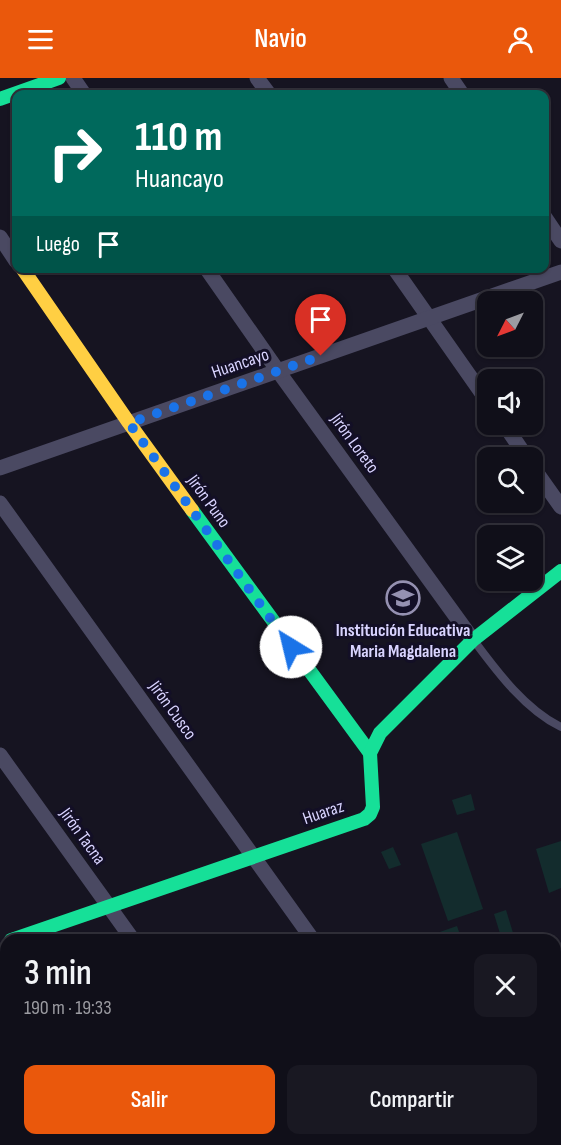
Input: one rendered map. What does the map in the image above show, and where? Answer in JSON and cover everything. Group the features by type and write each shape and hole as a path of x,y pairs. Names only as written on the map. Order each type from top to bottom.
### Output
{"street":[{"path":"25,90 59,78"},
{"path":"549,223 561,241"},
{"path":"0,237 12,255"},
{"name":"Huancayo","path":"0,468 561,272"},
{"name":"Jirón Puno","path":"25,273 129,423 370,753"},
{"name":"Jirón Loreto","path":"209,273 473,640"},
{"path":"398,273 477,386"},
{"path":"543,482 561,507"},
{"name":"Jirón Cusco","path":"0,503 309,934"},
{"path":"370,753 380,733 394,716 473,640 561,571"},
{"name":"Huaraz","path":"30,934 364,819 373,807 370,753"},
{"name":"Jirón Tacna","path":"0,755 129,934"}],"lane":[{"path":"473,640 515,690 545,719 561,727"}],"green space":[{"path":"471,794 475,810 457,815 452,800"},
{"path":"457,832 483,909 448,921 421,844"},
{"path":"561,841 561,888 549,893 536,849"},
{"path":"393,847 401,865 389,869 381,852"},
{"path":"506,910 513,934 500,934 494,914"},
{"path":"457,926 460,934 434,934"}],"traffic: fast":[{"path":"25,90 59,78"},
{"path":"0,99 12,95"},
{"path":"192,510 370,753"},
{"path":"29,934 364,819 373,807 370,753 380,733 473,640 561,571"}],"traffic: slow":[{"path":"25,273 192,510"}],"place":[{"name":"Institución Educativa Maria Magdalena","path":"403,598"}],"route":[{"path":"291,647 129,423 321,356"}]}
